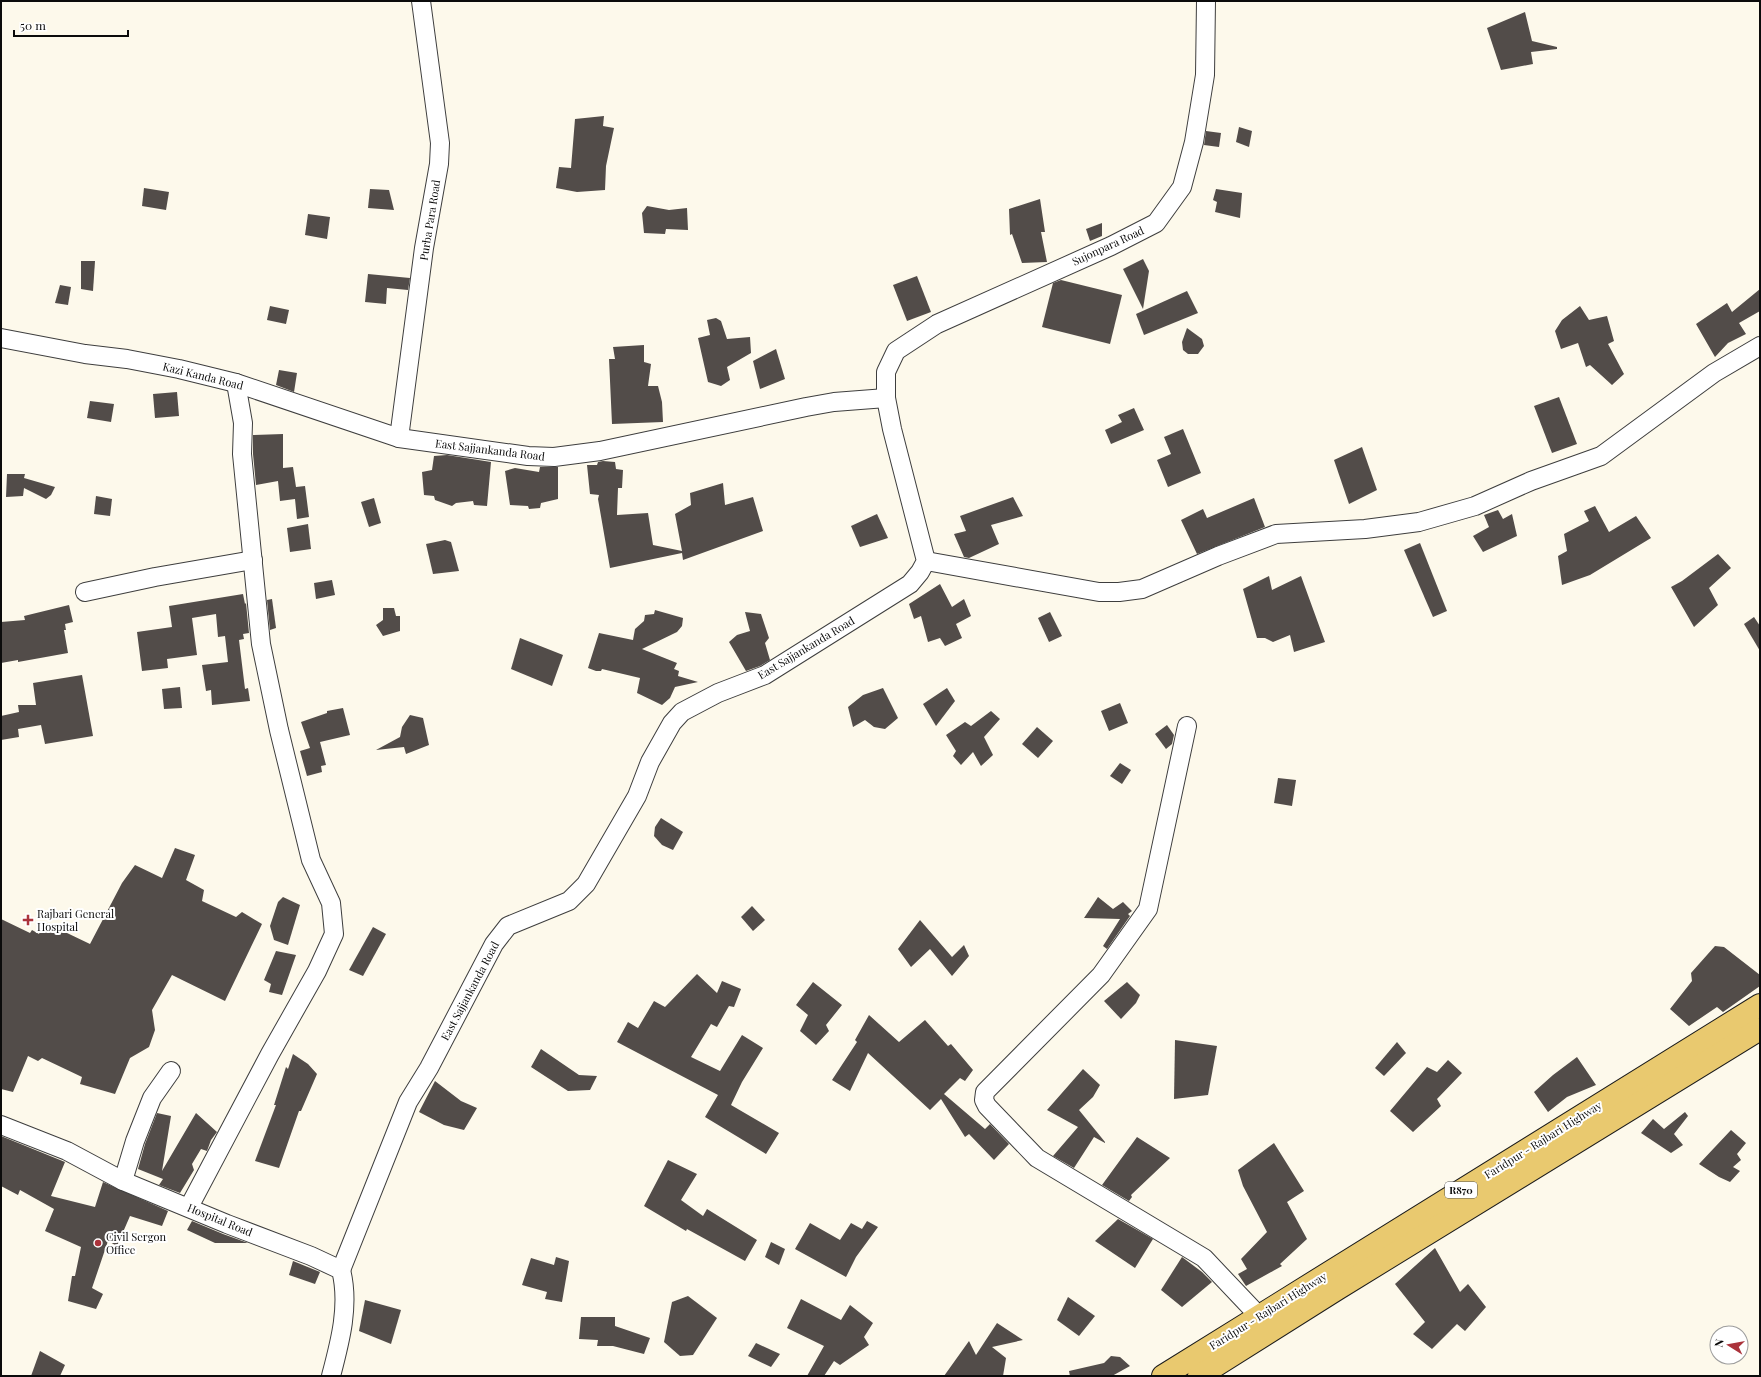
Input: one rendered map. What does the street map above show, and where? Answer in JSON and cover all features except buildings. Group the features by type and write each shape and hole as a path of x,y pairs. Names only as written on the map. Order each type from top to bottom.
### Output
{"main road":[{"name":"Faridpur - Rajbari Highway","path":"1163,1376 1760,1005"},
{"name":"Faridpur - Rajbari Highway","path":"1199,1376 1337,1289 1760,1029"}],"street":[{"name":"Purba Para Road","path":"399,438 424,248 439,164 440,142 421,1"},
{"name":"Sujonpara Road","path":"886,398 886,372 896,351 937,324 1111,246 1156,223 1182,187 1194,142 1205,75 1206,1"},
{"name":"Kazi Kanda Road","path":"1,338 85,354 127,359 179,369 236,383 399,438"},
{"path":"886,398 904,481 926,561 1099,592 1119,592 1142,589 1218,556 1276,534 1365,529 1419,522 1475,506 1531,481 1601,456 1714,373 1760,346"},
{"path":"189,1207 270,1054 317,971 334,934 330,903 311,860 279,730 262,644 242,454 243,423 236,383"},
{"name":"East Sajjankanda Road","path":"399,438 528,456 554,458 600,451 806,407 834,402 886,398"},
{"path":"85,592 155,577 254,560"},
{"name":"East Sajjankanda Road","path":"341,1270 408,1102 428,1068 494,944 508,926 569,901 586,884 637,796 650,762 672,723 682,712 718,693 765,675 910,584 920,572 926,561"},
{"path":"1187,726 1148,909 1101,975 985,1092 984,1100 987,1106 1037,1158 1204,1258 1259,1316"},
{"path":"123,1181 135,1141 152,1098 171,1072"},
{"name":"Hospital Road","path":"1,1125 67,1151 123,1181 311,1256 341,1270"},
{"path":"332,1376 342,1335 345,1283 341,1270"}],"place":[{"name":"Rajbari General Hospital","path":"28,920"},
{"name":"Civil Sergon Office","path":"98,1243"}]}
